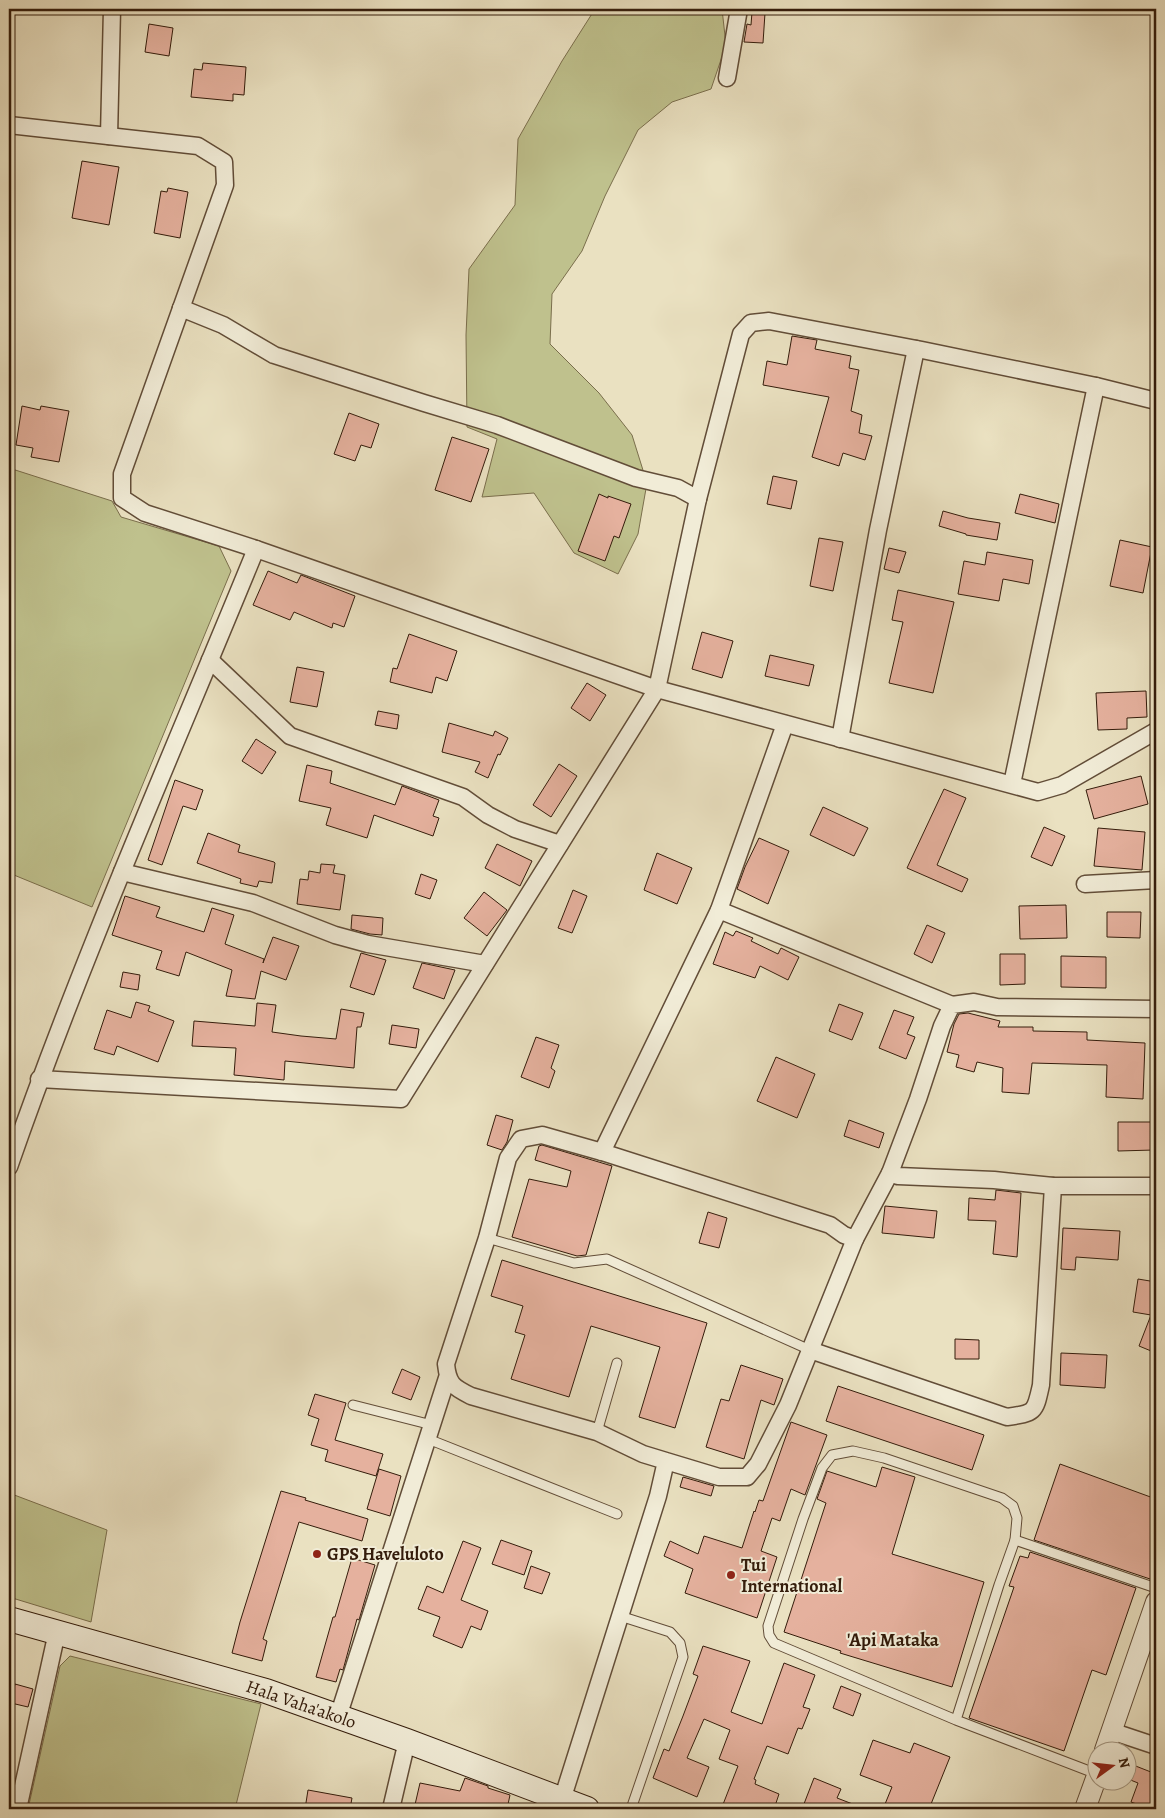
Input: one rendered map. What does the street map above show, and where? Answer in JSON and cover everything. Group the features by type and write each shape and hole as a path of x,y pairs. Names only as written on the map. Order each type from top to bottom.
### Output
{"main road":[{"name":"Hala Vaha'akolo","path":"9,1619 266,1691 407,1741 587,1809"}],"street":[{"path":"109,136 112,9"},
{"path":"726,78 739,9"},
{"path":"9,125 198,146 224,162 225,185 122,474 122,498 145,513 256,549 657,688 1038,792 1062,785 1156,731"},
{"path":"181,308 223,325 274,355 497,425 636,478 678,488 698,499"},
{"path":"39,1079 401,1099 657,688 698,499 741,334 751,323 769,320 1096,386 1156,401"},
{"path":"840,739 878,530 916,349"},
{"path":"1012,784 1096,386"},
{"path":"9,1167 39,1079 122,872 256,549"},
{"path":"210,660 290,736 463,797 488,815 515,829 560,844"},
{"path":"602,1152 719,910 785,724"},
{"path":"122,872 253,903 335,935 368,944 485,964"},
{"path":"1085,884 1156,880"},
{"path":"719,910 952,1005 974,1002 997,1007 1156,1009"},
{"path":"447,1378 457,1389 471,1396 597,1432 643,1454 719,1477 747,1477 758,1464 788,1406 855,1239 890,1174 918,1099 942,1026 952,1005"},
{"path":"338,1717 447,1378 446,1364 460,1326 487,1238 508,1158 521,1139 542,1135 602,1152 830,1226 844,1235 855,1239"},
{"path":"890,1174 898,1176 994,1180 1053,1186 1156,1186"},
{"path":"810,1350 1007,1418 1028,1414 1036,1405 1041,1384 1053,1186"},
{"path":"562,1800 658,1496 666,1461"},
{"path":"1108,1740 1150,1636 1156,1602"},
{"path":"18,1809 57,1632"},
{"path":"1111,1731 1156,1746"},
{"path":"391,1809 407,1741"},
{"path":"1085,1809 1092,1790"}],"lane":[{"path":"487,1238 574,1263 607,1259 810,1350"},
{"path":"597,1432 617,1363"},
{"path":"353,1405 430,1432 617,1514"},
{"path":"956,1720 1015,1540 1016,1518 1013,1506 1002,1498 884,1458 853,1451 832,1455 822,1468 768,1626 769,1635 774,1643 956,1720 1088,1771"},
{"path":"1015,1540 1156,1588"},
{"path":"620,1616 670,1632 680,1643 683,1657 631,1809"}],"green space":[{"path":"595,9 722,9 726,45 711,89 672,102 638,130 605,196 582,251 552,294 550,344 599,393 632,435 647,483 638,534 618,574 574,553 534,493 482,497 497,439 467,427 466,335 469,269 515,205 518,139 562,61"},
{"path":"9,468 112,501 121,517 219,546 231,571 92,907 9,873"},
{"path":"9,1493 107,1530 91,1622 9,1597"},
{"path":"70,1656 261,1704 235,1809 28,1809 60,1666"}],"building":[{"path":"752,12 765,13 763,43 744,42 747,24 751,25"},
{"path":"149,24 173,28 169,56 145,52"},
{"path":"203,63 246,67 244,95 233,94 233,101 191,97 194,69 202,70"},
{"path":"82,161 119,167 109,225 72,218"},
{"path":"168,188 188,192 180,238 154,233 161,191 167,192"},
{"path":"792,336 817,340 815,349 851,356 849,368 859,370 851,411 862,415 859,433 872,436 865,460 843,453 839,466 812,457 829,397 763,385 767,361 787,365"},
{"path":"22,406 40,410 41,406 69,411 59,462 31,457 33,448 16,445"},
{"path":"349,413 379,424 371,448 361,445 355,461 334,454"},
{"path":"452,437 489,449 471,502 435,490"},
{"path":"773,476 797,481 791,509 767,504"},
{"path":"599,494 631,504 619,538 614,536 605,561 578,551"},
{"path":"1020,494 1059,504 1055,523 1015,513"},
{"path":"943,511 968,518 1000,523 997,540 966,535 939,526"},
{"path":"819,538 843,542 833,591 810,586"},
{"path":"1120,540 1152,547 1143,593 1110,586"},
{"path":"889,548 906,552 899,573 884,569"},
{"path":"987,552 1033,560 1029,584 1003,579 999,601 958,594 964,561 985,565"},
{"path":"268,571 297,583 301,575 355,596 344,627 333,623 332,628 294,612 290,620 253,605"},
{"path":"898,590 954,602 933,693 889,683 903,622 892,620"},
{"path":"702,632 733,641 722,678 692,669"},
{"path":"409,634 457,651 447,681 436,677 432,693 390,682 393,668 397,669"},
{"path":"770,655 814,665 809,686 765,676"},
{"path":"297,667 324,672 317,707 290,702"},
{"path":"587,683 606,695 590,721 571,708"},
{"path":"1146,691 1147,717 1127,718 1127,729 1098,730 1096,693"},
{"path":"378,711 399,715 397,729 375,725"},
{"path":"449,723 493,736 495,731 508,738 500,755 498,754 488,778 475,772 480,762 442,752"},
{"path":"256,739 276,752 262,774 242,761"},
{"path":"559,764 577,776 551,817 533,805"},
{"path":"307,765 332,771 330,783 395,805 402,786 439,800 433,816 439,818 433,836 374,815 367,838 326,825 331,808 299,801"},
{"path":"1141,776 1148,804 1094,819 1086,790"},
{"path":"175,780 203,790 196,810 183,806 162,865 148,860"},
{"path":"944,789 966,798 937,865 968,879 962,892 907,868"},
{"path":"823,807 868,828 854,856 810,835"},
{"path":"1044,827 1065,836 1052,866 1031,857"},
{"path":"1098,828 1145,832 1142,870 1094,866"},
{"path":"208,833 240,845 238,852 274,862 272,883 259,881 257,887 240,883 241,879 197,863"},
{"path":"759,838 789,851 768,904 737,889"},
{"path":"497,844 532,861 520,886 485,868"},
{"path":"657,853 692,868 677,904 644,890"},
{"path":"321,864 335,865 333,873 345,875 340,910 297,904 300,879 308,880 309,871 320,873"},
{"path":"421,874 437,880 430,899 415,894"},
{"path":"573,890 587,896 572,933 558,928"},
{"path":"484,892 507,910 487,936 464,918"},
{"path":"125,896 160,907 156,917 204,932 212,908 234,915 225,944 264,959 263,963 273,937 299,946 286,980 261,971 255,999 226,996 232,970 186,952 179,976 156,969 162,951 112,935"},
{"path":"1066,905 1067,938 1020,939 1019,906"},
{"path":"1107,912 1141,912 1140,938 1107,937"},
{"path":"352,915 383,918 382,935 351,929"},
{"path":"927,925 945,933 932,963 914,954"},
{"path":"736,931 753,938 751,941 778,954 781,948 799,957 788,980 760,966 755,978 713,964 725,932 733,936"},
{"path":"361,953 386,960 374,995 350,987"},
{"path":"1000,954 1025,954 1025,984 1000,985"},
{"path":"1061,956 1106,957 1106,988 1061,987"},
{"path":"422,963 455,970 444,999 413,988"},
{"path":"123,972 140,975 138,990 120,987"},
{"path":"136,1002 150,1006 148,1011 174,1021 158,1062 117,1046 114,1055 94,1049 107,1010 131,1018"},
{"path":"257,1003 276,1005 272,1032 301,1036 336,1039 341,1009 364,1013 361,1027 357,1027 354,1068 285,1061 284,1080 234,1075 236,1048 192,1046 194,1021 255,1026"},
{"path":"839,1004 863,1013 852,1040 829,1031"},
{"path":"894,1010 914,1017 907,1034 915,1037 906,1059 879,1048"},
{"path":"968,1013 1000,1021 998,1027 1033,1027 1033,1031 1087,1032 1087,1040 1145,1043 1143,1099 1106,1097 1107,1065 1032,1063 1029,1094 1002,1092 1003,1068 977,1062 974,1072 956,1067 959,1055 947,1052 954,1024 959,1014"},
{"path":"392,1025 419,1029 416,1048 389,1044"},
{"path":"536,1037 559,1045 551,1068 555,1071 549,1088 521,1077"},
{"path":"776,1057 815,1074 797,1118 757,1101"},
{"path":"496,1115 513,1120 507,1142 502,1150 487,1145"},
{"path":"849,1120 884,1133 879,1148 844,1136"},
{"path":"1118,1122 1153,1122 1154,1150 1118,1151"},
{"path":"542,1145 612,1166 586,1255 577,1256 512,1237 529,1179 567,1187 571,1171 535,1160 539,1146"},
{"path":"996,1190 1021,1193 1017,1257 993,1254 996,1221 968,1220 969,1198 995,1200"},
{"path":"885,1206 937,1211 934,1238 882,1233"},
{"path":"708,1212 727,1218 719,1248 699,1243"},
{"path":"1063,1228 1120,1231 1118,1260 1076,1257 1075,1270 1061,1269"},
{"path":"502,1260 707,1323 675,1428 639,1417 660,1347 591,1326 569,1397 511,1379 525,1335 515,1332 523,1306 491,1296"},
{"path":"1138,1279 1156,1282 1156,1353 1139,1346 1151,1315 1133,1312"},
{"path":"955,1339 979,1340 979,1359 955,1359"},
{"path":"1061,1353 1107,1355 1105,1388 1060,1385"},
{"path":"741,1365 783,1379 774,1405 761,1400 744,1459 706,1447 721,1399 729,1401"},
{"path":"402,1369 420,1377 411,1400 392,1393"},
{"path":"838,1386 984,1435 972,1470 826,1421"},
{"path":"315,1394 346,1403 335,1440 383,1454 376,1476 325,1461 328,1450 311,1445 319,1419 308,1415"},
{"name":"Tui International","path":"791,1422 827,1435 805,1495 791,1489 780,1521 772,1518 761,1551 777,1557 757,1618 685,1593 693,1569 664,1556 670,1541 698,1554 704,1536 742,1548 754,1511 759,1500 763,1501"},
{"path":"1060,1464 1156,1499 1156,1581 1034,1540"},
{"path":"882,1467 915,1477 892,1554 984,1582 952,1687 840,1653 841,1651 784,1632 826,1503 817,1499 827,1471 876,1487"},
{"path":"379,1469 401,1476 390,1516 367,1509"},
{"path":"683,1477 714,1486 711,1496 680,1487"},
{"path":"281,1491 368,1519 362,1541 299,1522 263,1639 267,1641 262,1661 232,1653"},
{"path":"501,1540 532,1551 524,1575 492,1564"},
{"path":"463,1541 481,1548 461,1600 488,1611 481,1630 471,1626 462,1648 433,1636 440,1617 418,1609 427,1586 443,1593"},
{"path":"1030,1552 1136,1588 1106,1675 1092,1670 1064,1751 969,1718 1014,1587 1009,1586 1020,1556 1028,1558"},
{"path":"352,1558 375,1565 343,1670 340,1669 336,1682 316,1677"},
{"path":"531,1566 550,1573 542,1594 524,1588"},
{"path":"703,1646 750,1661 731,1712 762,1724 784,1663 815,1675 803,1707 810,1709 802,1729 798,1728 788,1754 767,1746 754,1779 756,1780 755,1784 779,1794 774,1809 729,1809 722,1807 738,1766 719,1759 730,1730 704,1719 687,1758 709,1767 697,1797 653,1778 664,1749 669,1751 683,1716 698,1676 693,1674"},
{"path":"15,1684 33,1689 28,1707 11,1703"},
{"path":"841,1686 861,1694 853,1716 833,1708"},
{"path":"873,1740 910,1753 914,1743 950,1757 929,1809 883,1809 892,1787 860,1775"},
{"path":"1138,1767 1156,1774 1156,1809 1150,1809 1131,1802 1135,1790 1138,1790"},
{"path":"465,1778 510,1795 507,1809 414,1809 420,1783 460,1791"},
{"path":"814,1778 841,1789 837,1798 863,1808 802,1809"},
{"path":"308,1790 352,1798 350,1809 305,1809"}],"place":[{"name":"GPS Haveluloto","path":"317,1554"},
{"name":"Tui International","path":"731,1575"}],"district":[{"name":"'Api Mataka","path":"893,1640"}]}
